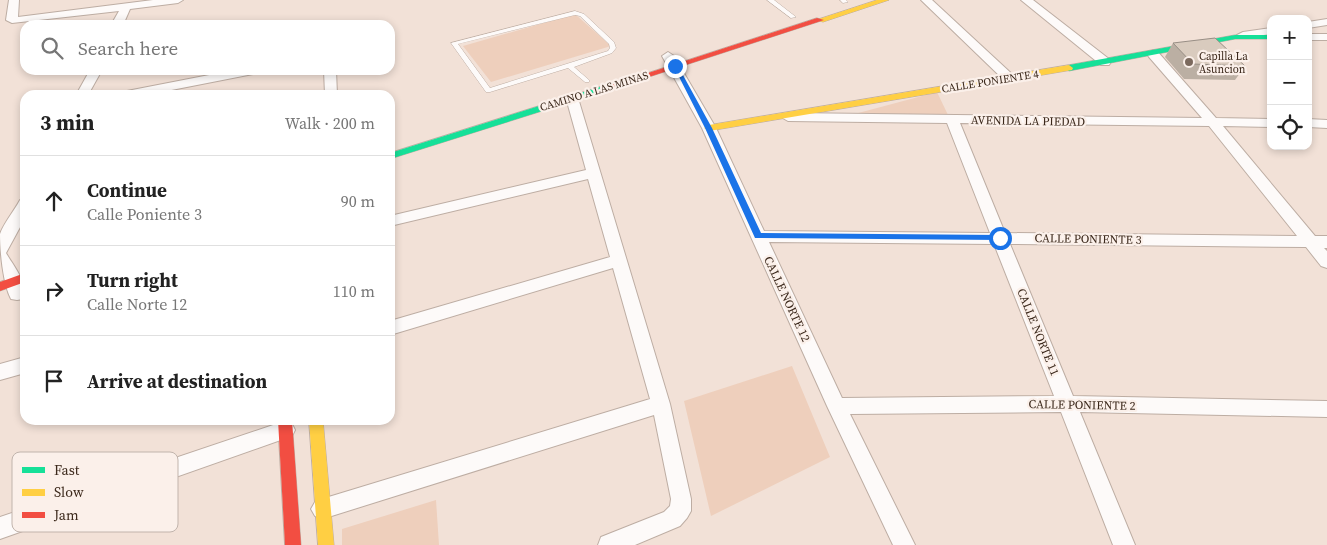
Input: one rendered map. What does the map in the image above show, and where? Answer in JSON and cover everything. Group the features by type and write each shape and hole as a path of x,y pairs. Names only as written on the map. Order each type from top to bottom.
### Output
{"street":[{"path":"14,0 6,17 20,21"},
{"path":"92,12 96,0"},
{"path":"24,20 178,0"},
{"name":"CAMINO A LAS MINAS","path":"395,154 583,85 669,58 885,0"},
{"path":"926,0 1009,78"},
{"path":"1026,0 1105,62"},
{"path":"694,48 846,1"},
{"path":"120,20 126,7"},
{"path":"1312,24 1327,22"},
{"path":"1235,37 1267,32"},
{"name":"CALLE PONIENTE 4","path":"708,128 1153,54 1235,37 1267,37"},
{"path":"1312,37 1327,37"},
{"path":"1153,54 1213,123 1327,262"},
{"name":"CALLE NORTE 12","path":"669,58 708,128 836,406 904,545"},
{"path":"85,90 93,75"},
{"path":"152,90 228,75"},
{"path":"330,75 331,90"},
{"path":"583,85 594,173 661,404 681,499 680,511 672,519 609,545"},
{"name":"AVENIDA LA PIEDAD","path":"784,116 952,120 1267,123"},
{"name":"CALLE NORTE 11","path":"952,120 1124,545"},
{"path":"1312,124 1327,124"},
{"path":"395,220 594,173"},
{"path":"0,249 20,213"},
{"name":"CALLE PONIENTE 3","path":"758,236 1327,242"},
{"path":"0,257 15,288"},
{"path":"395,327 619,260"},
{"path":"0,372 20,366"},
{"path":"322,509 661,404"},
{"name":"CALLE PONIENTE 2","path":"836,406 1067,404 1327,410"},
{"path":"178,464 285,425 293,545"},
{"path":"316,425 326,545"},
{"path":"0,528 12,524"}],"lane":[{"path":"770,0 793,17"},
{"path":"575,13 582,15 612,44 613,48 610,52 569,66 488,91 454,43 575,13"},
{"path":"569,66 583,85"}],"shaded area":[{"path":"575,14 611,46 491,82 463,46"},
{"path":"937,92 948,115 847,116"},
{"path":"792,366 830,457 711,516 684,401"},
{"path":"436,500 439,545 342,545 342,529"}],"building":[{"path":"1215,38 1245,66 1193,64 1173,43"}],"traffic: fast":[{"path":"1069,68 1235,37 1267,37"},
{"path":"395,154 609,87"}],"traffic: slow":[{"path":"820,20 885,0"},
{"path":"709,128 1069,68"},
{"path":"316,425 326,545"}],"traffic: jam":[{"path":"609,87 820,20"},
{"path":"0,287 20,279"},
{"path":"285,425 293,545"}],"place":[{"name":"Capilla La Asuncion","path":"1189,62"}],"route":[{"path":"675,66 708,128 758,236 1000,238"}]}
